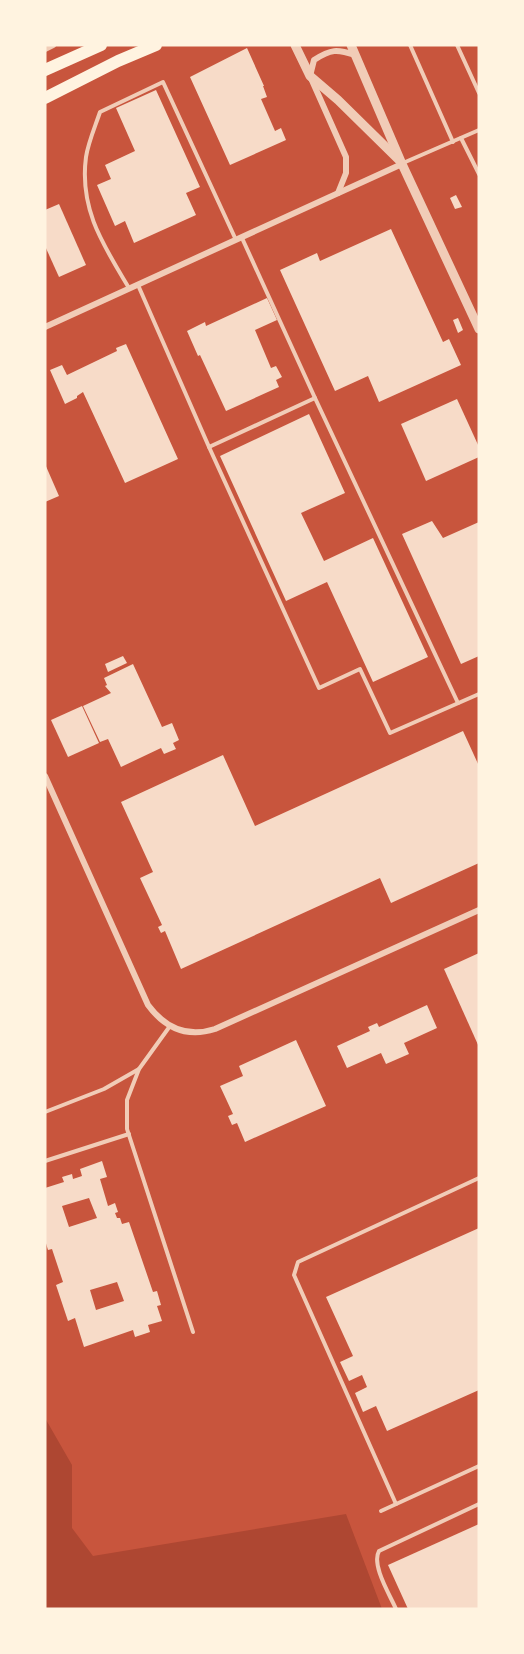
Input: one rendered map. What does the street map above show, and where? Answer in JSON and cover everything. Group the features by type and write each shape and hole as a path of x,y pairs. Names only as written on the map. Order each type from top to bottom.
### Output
{"highway":[{"path":"45,70 101,45"},
{"path":"45,98 118,61 156,45"}],"street":[{"path":"45,49 53,45"},
{"path":"295,45 346,157 346,173 338,194"},
{"path":"351,45 402,164 479,329"},
{"path":"310,76 314,60 326,52 340,50 356,55"},
{"path":"310,76 338,100 402,164"},
{"path":"45,327 402,164"},
{"path":"45,776 148,1005 157,1017 171,1026 200,1034 215,1029 479,910"}],"lane":[{"path":"410,45 453,142"},
{"path":"457,45 479,93"},
{"path":"129,288 100,238 86,199 86,157 100,112 163,82 458,703"},
{"path":"402,164 479,130"},
{"path":"461,138 479,174"},
{"path":"138,285 319,688 360,669 390,733 479,694"},
{"path":"209,447 315,398"},
{"path":"171,1026 139,1069 127,1100 127,1129 193,1332"},
{"path":"45,1112 104,1089 139,1069"},
{"path":"45,1161 129,1134"},
{"path":"396,1504 294,1275 298,1262 479,1178"},
{"path":"381,1510 479,1466"},
{"path":"396,1609 376,1565 376,1556 379,1551 479,1504"}],"shaded area":[{"path":"45,1418 72,1465 72,1528 93,1556 346,1514 382,1609 45,1609"}],"building":[{"path":"247,48 264,86 267,97 261,99 275,131 281,128 286,140 230,165 190,77"},
{"path":"156,90 200,187 186,193 196,215 134,243 125,221 115,226 97,185 111,179 105,165 135,151 116,108"},
{"path":"456,195 462,207 455,209 450,198"},
{"path":"59,204 86,265 59,277 45,246 45,210"},
{"path":"391,229 443,342 449,339 461,365 379,402 368,376 335,391 280,270 317,253 320,261"},
{"path":"267,298 277,320 255,330 271,368 276,366 282,377 276,380 279,387 226,411 187,331 205,322 206,326"},
{"path":"458,318 463,330 458,333 453,320"},
{"path":"126,344 178,459 125,483 83,392 65,404 50,370 62,365 67,375 117,351 116,348"},
{"path":"457,399 479,447 479,457 426,481 401,424"},
{"path":"309,414 345,493 301,513 324,561 373,538 428,657 373,682 327,582 286,601 220,456"},
{"path":"45,464 59,496 45,502"},
{"path":"432,521 443,538 479,522 479,656 461,664 402,534"},
{"path":"123,656 127,663 108,672 105,664"},
{"path":"133,664 162,727 172,723 179,740 173,743 176,749 164,754 161,748 121,767 108,739 100,742 83,706 111,693 105,686 107,685 104,678"},
{"path":"82,706 99,743 68,757 51,720"},
{"path":"463,731 479,766 479,863 391,903 380,878 181,969 165,931 161,933 158,927 162,925 140,878 153,872 121,802 223,755 255,826"},
{"path":"479,953 479,1047 444,969"},
{"path":"427,1005 437,1028 404,1043 409,1054 386,1064 381,1053 347,1068 337,1046 370,1031 368,1027 377,1023 379,1027"},
{"path":"296,1040 326,1106 245,1142 237,1123 232,1125 228,1116 233,1114 220,1086 243,1076 239,1066"},
{"path":"102,1161 107,1177 100,1179 108,1206 115,1203 117,1218 120,1218 122,1224 129,1222 153,1292 157,1291 161,1305 157,1306 162,1321 148,1325 150,1332 135,1337 133,1330 84,1347 75,1318 68,1321 56,1285 63,1282 52,1249 48,1250 45,1240 45,1188 64,1182 62,1177 72,1174 73,1179 82,1176 80,1169","holes":["89,1198 97,1218 69,1227 62,1206","117,1282 124,1301 96,1310 90,1290"]},
{"path":"479,1228 479,1390 387,1431 376,1406 363,1412 355,1393 367,1387 362,1375 349,1381 340,1362 353,1356 326,1297"},
{"path":"479,1524 479,1609 408,1609 388,1565"}]}
